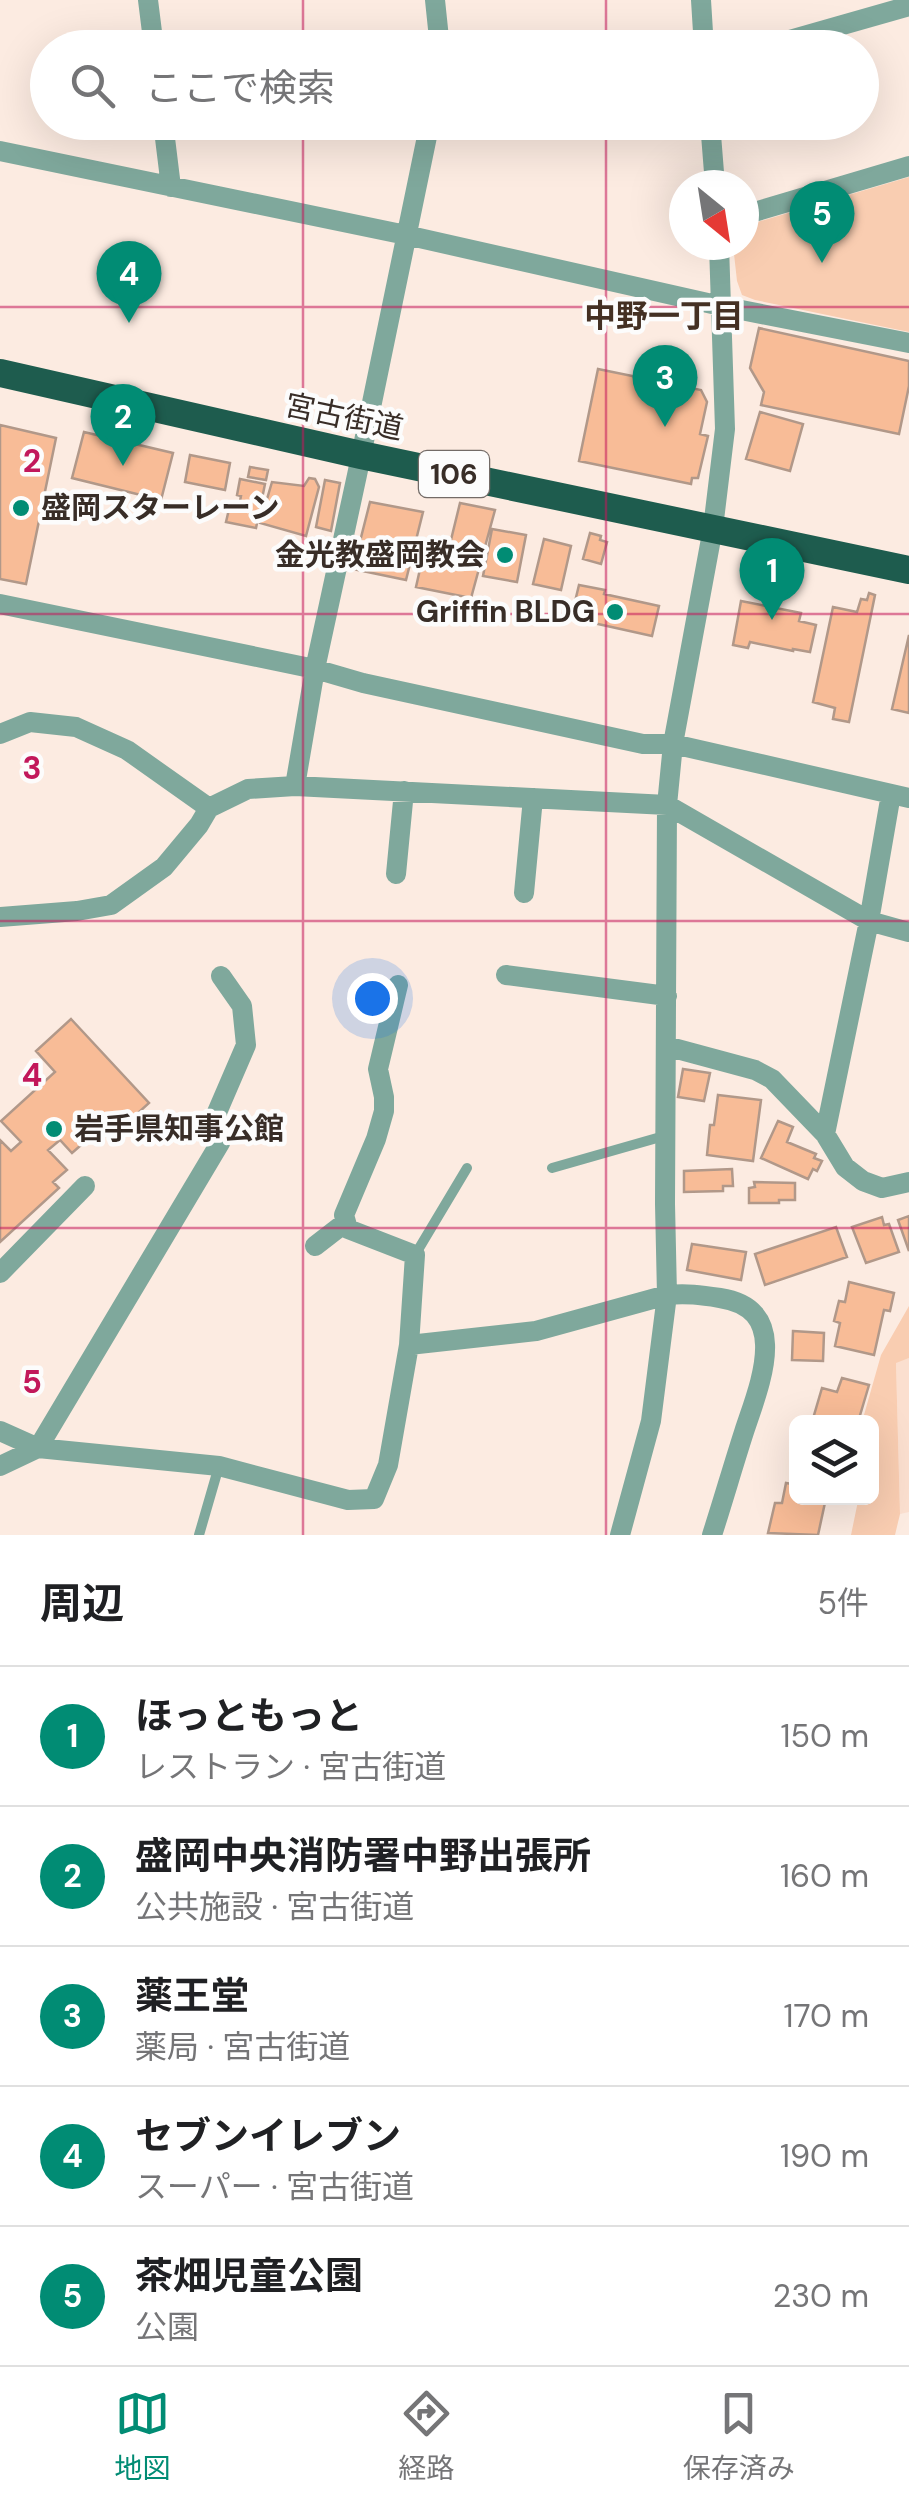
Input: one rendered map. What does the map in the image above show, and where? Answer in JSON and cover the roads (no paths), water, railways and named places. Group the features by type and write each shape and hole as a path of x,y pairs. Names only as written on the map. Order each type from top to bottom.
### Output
{"highway":[{"name":"宮古街道","path":"0,374 361,455 909,570"}],"street":[{"path":"148,0 152,30"},
{"path":"434,0 438,30"},
{"path":"700,0 702,30"},
{"path":"825,30 909,6"},
{"path":"165,140 171,187"},
{"path":"295,786 314,669 426,140"},
{"path":"712,140 715,170"},
{"path":"0,152 909,344"},
{"path":"759,211 909,166"},
{"path":"620,1535 651,1422 666,1296 667,804 725,429 719,260"},
{"path":"0,604 314,669 643,744 674,744 900,796 868,922 824,1134"},
{"path":"0,734 30,722 76,728 127,750 210,808"},
{"path":"0,917 111,906 164,867 210,808 248,789 295,786 667,804 868,922 909,932"},
{"path":"396,874 404,791"},
{"path":"524,892 533,798"},
{"path":"506,975 666,996"},
{"path":"0,1466 38,1448 220,1143 214,1130 215,1117 246,1045 242,1006 221,976"},
{"path":"0,1431 38,1448 219,1466 348,1500 374,1499 388,1466 409,1345 415,1255 348,1229 344,1216 384,1111 378,1069 398,985"},
{"path":"666,1046 755,1070 772,1079 824,1134 844,1167 863,1181 882,1188 909,1182"},
{"path":"0,1273 85,1186"},
{"path":"315,1246 346,1222"},
{"path":"409,1345 536,1331 687,1292 733,1300 754,1312 765,1333 760,1386 712,1535"}],"lane":[{"path":"552,1168 665,1135"},
{"path":"415,1255 466,1168"},
{"path":"199,1535 219,1466"}],"place":[{"name":"茶畑児童公園","path":"822,263"},
{"name":"セブンイレブン","path":"129,323"},
{"name":"薬王堂","path":"665,427"},
{"name":"盛岡中央消防署中野出張所","path":"123,466"},
{"name":"盛岡スターレーン","path":"21,508"},
{"name":"金光教盛岡教会","path":"505,555"},
{"name":"Griffin BLDG","path":"615,612"},
{"name":"ほっともっと","path":"772,620"},
{"name":"岩手県知事公館","path":"54,1129"}],"district":[{"name":"中野一丁目","path":"664,316"}]}
